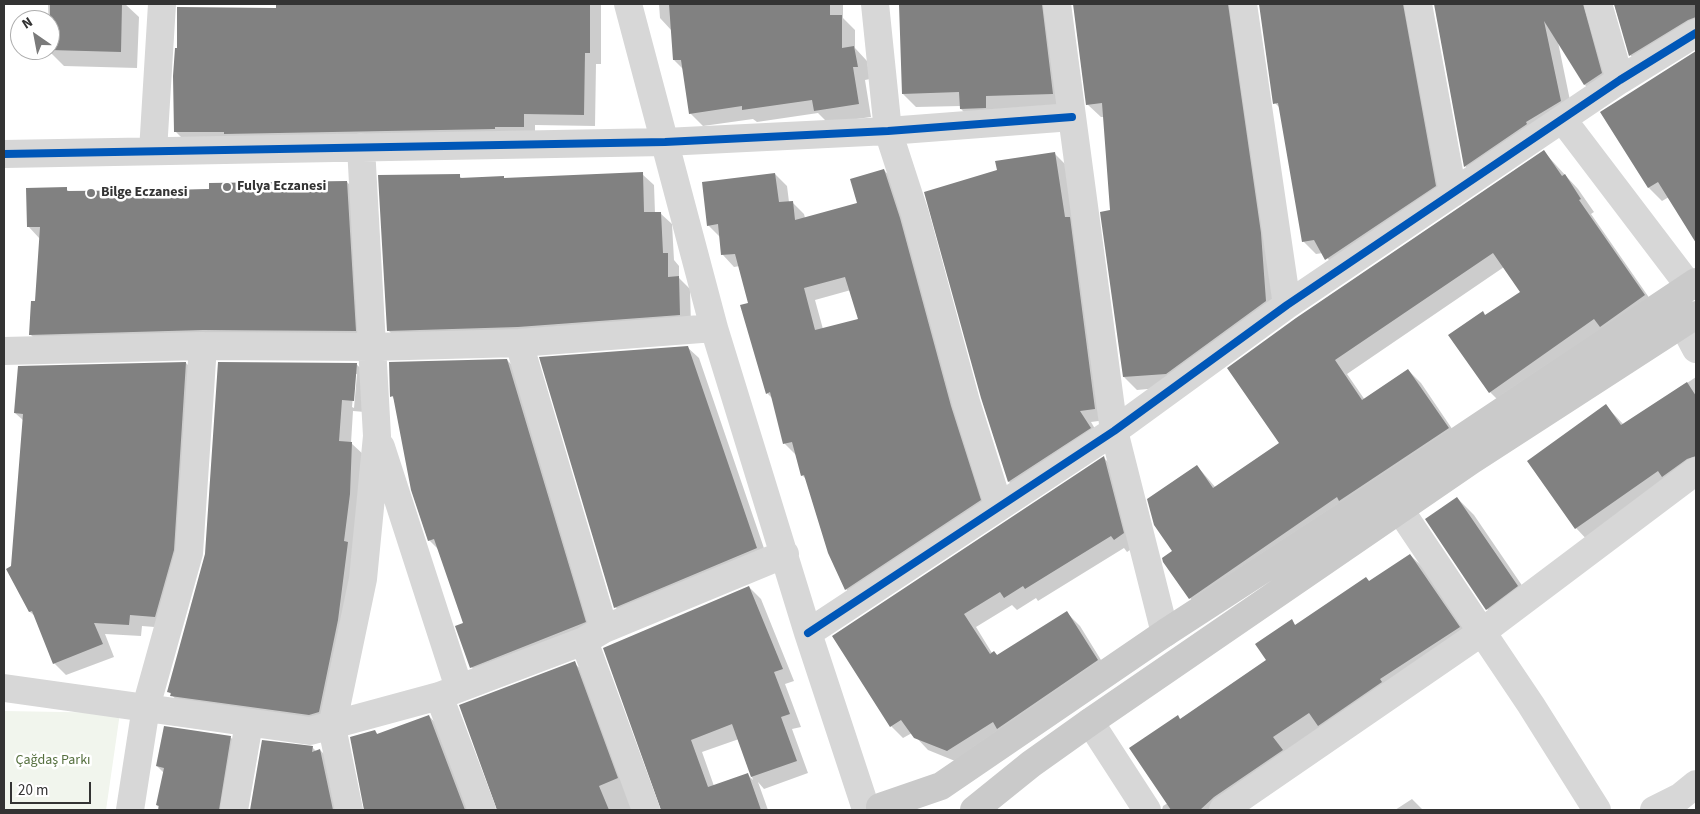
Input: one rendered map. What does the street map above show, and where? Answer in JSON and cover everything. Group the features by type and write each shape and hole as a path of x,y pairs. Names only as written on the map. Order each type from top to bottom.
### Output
{"main road":[{"path":"875,809 942,786 1165,633 1346,516 1685,290"},
{"path":"974,810 1031,764 1090,722 1472,460 1689,320"}],"street":[{"path":"152,151 162,4"},
{"path":"628,4 714,328 808,633 875,809"},
{"path":"875,4 888,131 918,224 966,402 999,507"},
{"path":"1058,4 1114,431 1165,633"},
{"path":"1243,4 1287,305"},
{"path":"1418,4 1453,193"},
{"path":"1598,4 1620,80"},
{"path":"808,633 1114,431 1287,305 1620,80 1696,33"},
{"path":"4,154 665,142 888,131 1072,118"},
{"path":"1563,120 1685,290 1689,320 1696,349"},
{"path":"349,810 332,727 362,579 377,436 361,147"},
{"path":"4,351 203,346 371,347 519,343 714,328"},
{"path":"519,343 594,636 646,810"},
{"path":"130,810 146,707 189,553 203,346"},
{"path":"377,436 482,810"},
{"path":"1224,810 1482,632 1696,471"},
{"path":"1400,510 1531,705 1596,810"},
{"path":"4,688 310,731 332,727 449,692 594,636 785,554"},
{"path":"1090,722 1147,810"},
{"path":"234,810 249,723"},
{"path":"1654,810 1685,797"}],"green space":[{"name":"Çağdaş Parkı","path":"4,711 120,713 106,810 4,810"}],"building":[{"path":"50,4 122,4 121,52 60,50 60,10 50,10"},
{"path":"276,4 590,4 590,53 585,53 584,115 524,114 524,127 495,127 495,129 224,134 224,132 174,132 173,76 175,48 177,48 177,7 276,8"},
{"path":"669,4 830,4 830,15 842,15 842,48 854,46 858,67 853,67 859,104 814,111 812,100 742,110 742,106 689,114 681,60 673,60"},
{"path":"899,4 1042,4 1053,94 986,96 986,108 960,109 959,92 902,94"},
{"path":"1073,4 1228,4 1261,233 1266,301 1166,374 1123,377 1100,212 1110,210 1102,103 1086,105"},
{"path":"1259,4 1403,4 1436,186 1325,260 1314,240 1302,242 1278,103 1273,104"},
{"path":"1434,4 1583,4 1602,73 1584,85 1544,21 1561,101 1526,122 1527,124 1464,167"},
{"path":"1614,4 1696,4 1696,17 1629,56"},
{"path":"1696,51 1696,243 1658,182 1648,188 1600,112"},
{"path":"1544,150 1562,176 1565,174 1581,199 1579,200 1645,295 1600,327 1594,319 1489,393 1448,335 1483,311 1485,315 1520,292 1493,253 1335,360 1362,400 1408,369 1449,428 1339,501 1337,497 1189,599 1163,562 1162,558 1172,551 1154,525 1147,499 1197,465 1213,488 1279,443 1227,368 1296,318"},
{"path":"1055,152 1065,217 1070,217 1095,409 1080,411 1091,428 1008,482 981,398 924,192 997,170 995,161"},
{"path":"884,169 900,218 951,406 981,500 845,590 828,553 804,475 801,476 792,442 783,444 770,392 766,394 740,305 748,303 735,254 721,255 718,224 707,226 702,182 775,173 779,202 793,201 795,220 857,203 850,179","holes":["845,277 858,319 815,330 804,288"]},
{"path":"643,172 644,212 661,212 663,253 668,253 668,277 679,276 680,315 518,327 387,331 378,175 460,174 460,178 504,176 504,178"},
{"path":"347,181 356,331 203,330 29,335 31,301 35,301 40,227 27,227 26,188 67,187 67,191 169,190 209,189 209,183"},
{"path":"688,346 757,548 614,608 539,357"},
{"path":"507,359 586,622 470,668 455,626 463,623 434,539 428,541 411,490 393,396 390,397 389,362"},
{"path":"186,362 174,550 155,617 130,615 129,625 94,623 103,644 53,664 32,611 29,612 6,569 11,566 23,414 14,413 18,366"},
{"path":"218,362 357,363 354,401 342,400 339,441 352,442 350,494 344,541 348,542 338,620 319,712 309,715 170,696 171,693 167,692 205,554"},
{"path":"1687,382 1696,396 1696,456 1687,459 1662,477 1658,471 1575,529 1527,461 1606,404 1621,425"},
{"path":"1104,456 1124,533 1114,540 1111,536 1025,589 1023,586 1004,598 1000,592 964,614 990,654 994,651 997,655 1067,611 1098,660 997,729 993,722 947,751 914,738 901,720 890,727 832,636"},
{"path":"1457,497 1518,586 1486,610 1425,519"},
{"path":"1410,554 1460,627 1380,679 1382,682 1318,726 1309,713 1273,737 1283,750 1214,797 1200,810 1171,810 1129,748 1178,715 1180,719 1266,660 1255,644 1292,619 1295,625 1366,577 1369,581"},
{"path":"749,586 783,669 774,672 790,714 781,717 797,761 751,777 732,724 691,740 708,787 748,773 761,810 661,810 603,648"},
{"path":"575,661 618,778 599,786 609,810 497,810 459,705"},
{"path":"429,715 465,810 364,810 350,737 375,730 377,734"},
{"path":"164,726 231,736 219,810 158,810 159,806 156,805 164,768 156,766"},
{"path":"262,740 313,746 312,752 320,749 333,810 250,810"}],"cycle path":[{"path":"808,633 1114,431 1287,305 1620,80 1696,33"},
{"path":"4,154 665,142 888,131 1072,117"}],"place":[{"name":"Fulya Eczanesi","path":"227,187"},
{"name":"Bilge Eczanesi","path":"91,193"}]}
